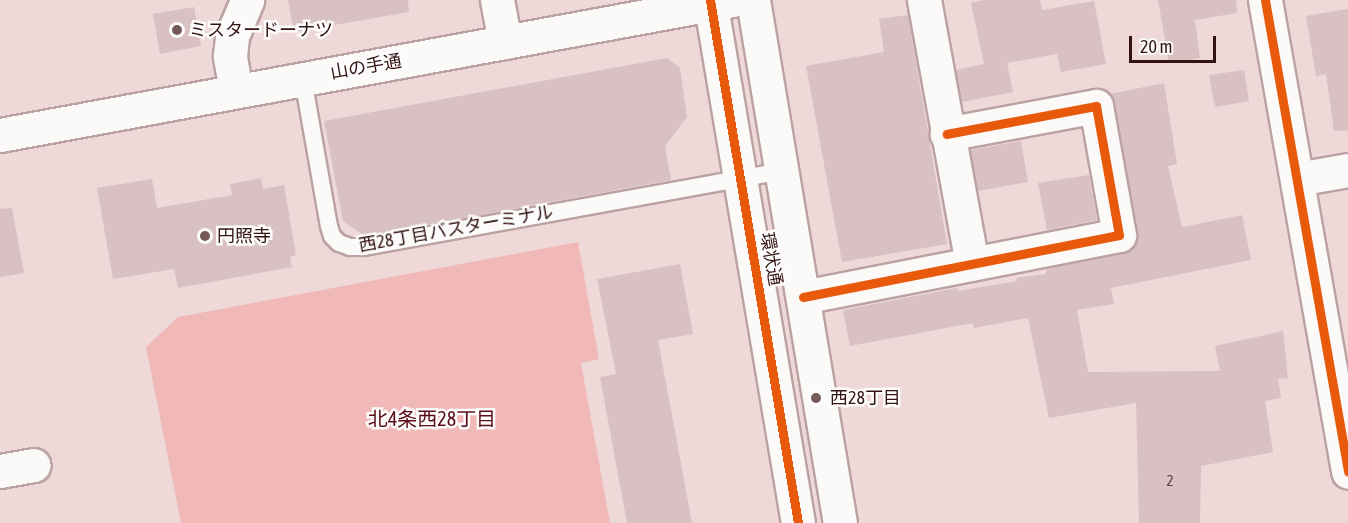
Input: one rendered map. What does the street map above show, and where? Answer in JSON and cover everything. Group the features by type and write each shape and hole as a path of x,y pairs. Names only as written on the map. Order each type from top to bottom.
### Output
{"street":[{"path":"236,91 230,56 232,36 247,0"},
{"path":"496,0 505,42"},
{"name":"環状通","path":"753,0 840,523"},
{"path":"924,0 972,264"},
{"path":"1265,0 1348,471"},
{"name":"山の手通","path":"0,135 718,1"},
{"name":"環状通","path":"718,1 740,178 798,523"},
{"path":"803,297 1119,236 1096,106 947,134"},
{"path":"1297,179 1348,170"},
{"path":"0,471 33,465"}],"lane":[{"name":"西28丁目バスターミナル","path":"303,79 329,226 332,236 339,243 350,247 364,248 782,171"}],"shaded area":[{"path":"578,242 599,359 581,363 610,523 181,523 146,347 178,317"}],"building":[{"path":"288,0 408,0 409,12 294,32"},
{"path":"984,0 1040,0 1042,10 1094,1 1106,64 1061,72 1057,54 1007,63 1013,92 962,102 956,70 984,64 971,3"},
{"path":"1158,0 1236,0 1237,13 1195,20 1200,58 1169,63"},
{"name":"ミスタードーナツ","path":"194,7 201,46 160,54 153,14"},
{"path":"1348,9 1348,130 1334,131 1326,74 1316,76 1306,16"},
{"path":"908,15 947,244 842,262 806,66 884,52 879,19"},
{"path":"667,58 680,68 687,117 665,146 671,180 365,236 343,221 324,121"},
{"path":"1244,70 1249,101 1215,107 1209,75"},
{"path":"1164,83 1177,164 1168,166 1182,227 1242,215 1251,260 1111,288 1114,304 1077,310 1088,372 1220,371 1215,346 1283,331 1288,378 1278,379 1281,398 1265,401 1273,452 1201,466 1200,523 1139,523 1136,403 1049,418 1028,318 974,328 973,323 850,346 843,310 957,288 958,291 1017,281 1016,278 1046,274 1046,270 1054,267 1131,250 1136,242 1137,232 1114,103 1110,94"},
{"path":"1021,141 1028,182 978,191 970,150"},
{"path":"1089,175 1097,220 1047,230 1038,183"},
{"path":"261,178 263,189 284,185 296,255 290,257 292,267 178,288 174,269 113,279 97,188 152,179 157,208 232,195 230,184"},
{"path":"12,208 24,273 0,277 0,209"},
{"path":"680,264 693,334 658,340 692,523 627,523 600,377 616,374 597,279"}],"cycle path":[{"path":"710,0 798,523"},
{"path":"1265,0 1348,472"},
{"path":"803,297 1119,235 1096,106 947,134"}],"place":[{"name":"ミスタードーナツ","path":"177,30"},
{"name":"円照寺","path":"205,236"},
{"name":"西28丁目","path":"816,398"}],"district":[{"name":"北4条西28丁目","path":"432,418"}]}
